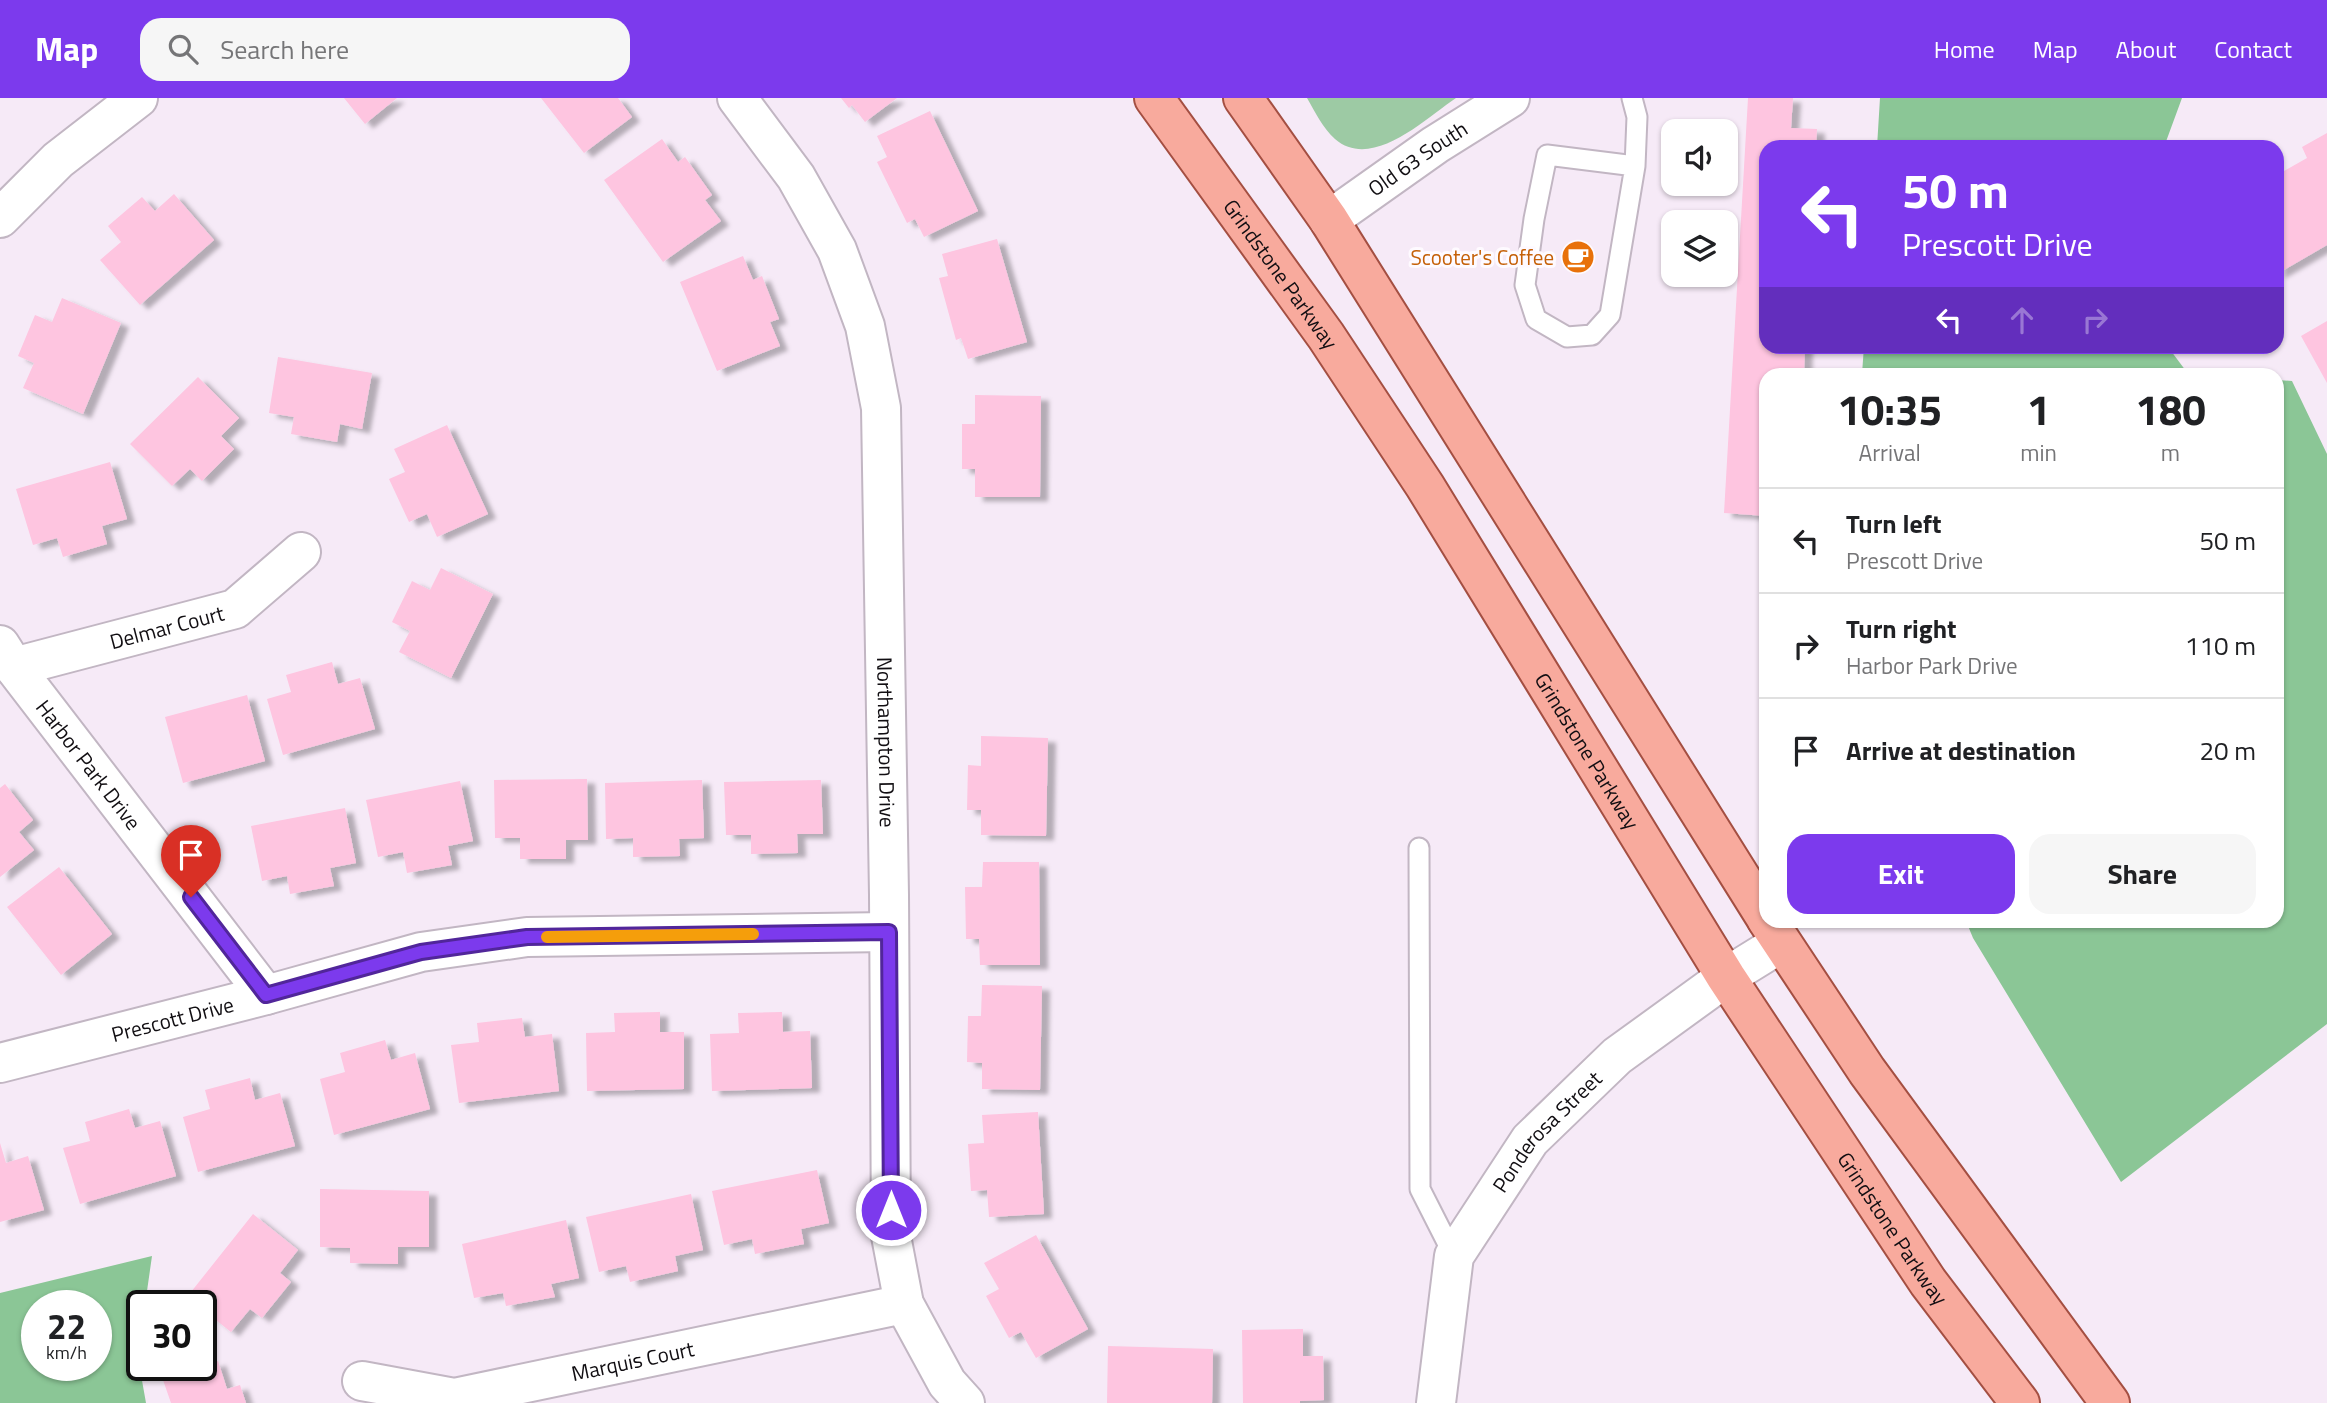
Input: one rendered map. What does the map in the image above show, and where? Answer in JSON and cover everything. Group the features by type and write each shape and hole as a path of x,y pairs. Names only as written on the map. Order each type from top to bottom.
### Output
{"main road":[{"name":"Grindstone Parkway","path":"1154,98 1326,336 1425,486 1726,977 1928,1282 2020,1403"},
{"path":"1243,98 1329,220 1759,908"},
{"path":"1772,928 1867,1070 2110,1403"}],"street":[{"path":"0,218 58,160 138,98"},
{"name":"Northampton Drive","path":"737,98 796,177 837,250 865,326 881,408 891,1236 904,1304 947,1383 965,1403"},
{"name":"Old 63 South","path":"1329,220 1435,145 1510,98"},
{"name":"Delmar Court","path":"7,656 235,609 301,552"},
{"name":"Harbor Park Drive","path":"7,656 266,995"},
{"name":"Ponderosa Street","path":"1436,1403 1454,1256 1530,1140 1617,1056 1726,977 1770,928"},
{"name":"Prescott Drive","path":"0,1063 421,952 527,937 889,932"},
{"name":"Marquis Court","path":"369,1392 454,1398 904,1304"}],"lane":[{"path":"1632,98 1637,117 1635,166 1610,316 1592,335 1567,337 1536,319 1525,285 1534,219 1547,155 1635,166"},
{"path":"1419,848 1420,1189 1454,1256"}],"green space":[{"path":"1307,98 1456,98 1398,138 1381,146 1365,149 1350,147 1335,139"},
{"path":"1880,98 2182,98 2167,140 1877,140"},
{"path":"1863,354 2173,354 2184,368 1862,368"},
{"path":"2284,380 2292,381 2327,454 2327,1024 2121,1182 1969,928 2284,928"},
{"path":"152,1256 147,1290 126,1290 126,1381 142,1381 146,1403 0,1403 0,1293"}],"building":[{"path":"344,98 397,98 365,124"},
{"path":"541,98 618,98 632,117 584,153"},
{"path":"841,98 897,98 865,122 852,105 849,108"},
{"path":"1748,98 1793,98 1791,128 1817,129 1816,140 1759,140 1759,354 1805,354 1804,368 1759,368 1759,516 1724,513"},
{"path":"930,111 978,211 924,237 915,219 907,223 877,162 887,157 877,136"},
{"path":"2327,133 2327,245 2284,270 2284,171 2307,158 2302,147"},
{"path":"662,139 678,162 685,157 712,195 705,200 721,221 663,262 604,180"},
{"path":"174,194 214,240 140,305 100,260 121,242 108,226 142,197 155,211"},
{"path":"997,239 1027,342 968,359 961,338 956,340 939,278 948,276 942,254"},
{"path":"743,256 753,280 762,276 779,319 770,322 780,346 717,371 680,282"},
{"path":"62,298 121,323 83,414 23,388 34,363 18,356 35,315 52,322"},
{"path":"2327,321 2327,383 2301,336"},
{"path":"278,357 372,373 362,429 340,424 337,442 291,434 294,417 269,413"},
{"path":"198,377 239,418 221,436 234,449 202,481 190,469 172,486 130,444"},
{"path":"975,395 1041,396 1040,497 975,497 975,469 962,469 962,424 975,424"},
{"path":"447,425 488,514 437,537 427,514 409,522 389,479 405,472 394,449"},
{"path":"110,462 127,519 102,526 107,544 63,557 57,538 33,545 16,489"},
{"path":"441,568 493,594 451,678 399,652 410,631 392,622 412,581 430,590"},
{"path":"332,662 338,684 360,678 375,729 283,755 267,699 291,692 286,675"},
{"path":"247,695 265,761 183,783 165,717"},
{"path":"981,736 1048,738 1046,836 981,835 981,810 967,810 968,765 981,766"},
{"path":"587,779 588,840 566,840 566,859 520,859 520,838 495,838 494,780"},
{"path":"702,780 704,838 679,839 680,856 633,857 633,838 606,839 605,783"},
{"path":"821,780 823,834 797,834 798,853 751,854 751,835 726,835 724,782"},
{"path":"460,781 473,841 448,846 452,865 407,873 403,852 378,857 366,800"},
{"path":"5,784 33,820 19,832 34,850 0,877 0,788"},
{"path":"345,808 356,863 330,868 334,886 290,894 287,876 262,881 251,826"},
{"path":"983,862 1039,862 1040,965 980,965 979,939 966,939 965,887 982,887"},
{"path":"59,867 112,934 61,975 7,907"},
{"path":"982,985 1042,986 1040,1090 982,1089 982,1063 967,1062 968,1016 981,1016"},
{"path":"660,1012 660,1032 684,1032 684,1089 587,1091 586,1033 615,1032 614,1013"},
{"path":"782,1012 783,1032 810,1031 812,1088 712,1091 710,1034 739,1033 738,1013"},
{"path":"522,1018 525,1037 552,1034 559,1091 459,1103 451,1045 479,1042 477,1023"},
{"path":"385,1040 391,1060 415,1053 430,1109 334,1135 320,1079 345,1072 340,1053"},
{"path":"250,1078 255,1100 280,1093 295,1146 198,1172 183,1117 210,1109 205,1090"},
{"path":"129,1109 135,1128 160,1121 176,1176 80,1204 63,1148 90,1141 85,1122"},
{"path":"1038,1112 1044,1214 989,1217 987,1190 971,1191 968,1144 984,1143 982,1115"},
{"path":"0,1143 6,1163 28,1156 44,1210 0,1222"},
{"path":"817,1170 829,1223 801,1229 804,1244 755,1254 752,1239 724,1245 712,1191"},
{"path":"320,1189 429,1191 429,1247 398,1247 398,1264 350,1263 350,1248 320,1247"},
{"path":"691,1194 703,1250 675,1256 678,1271 630,1282 626,1266 599,1272 586,1217"},
{"path":"253,1214 298,1250 280,1273 291,1282 262,1318 250,1309 231,1332 217,1321 217,1290 193,1290"},
{"path":"566,1220 579,1278 551,1284 555,1297 506,1306 503,1293 474,1298 462,1244"},
{"path":"1036,1235 1088,1329 1036,1358 1021,1332 1009,1338 986,1296 999,1289 984,1263"},
{"path":"1303,1329 1303,1356 1323,1356 1324,1400 1300,1403 1243,1403 1242,1330"},
{"path":"1108,1346 1213,1349 1212,1403 1107,1403"},
{"path":"217,1361 227,1389 240,1385 246,1403 171,1403 163,1381 217,1381"}],"slow traffic":[{"path":"547,937 753,934"}],"place":[{"name":"Scooter's Coffee","path":"1578,257"}],"route":[{"path":"191,897 266,995 421,952 527,937 889,932 891,1210"}]}
